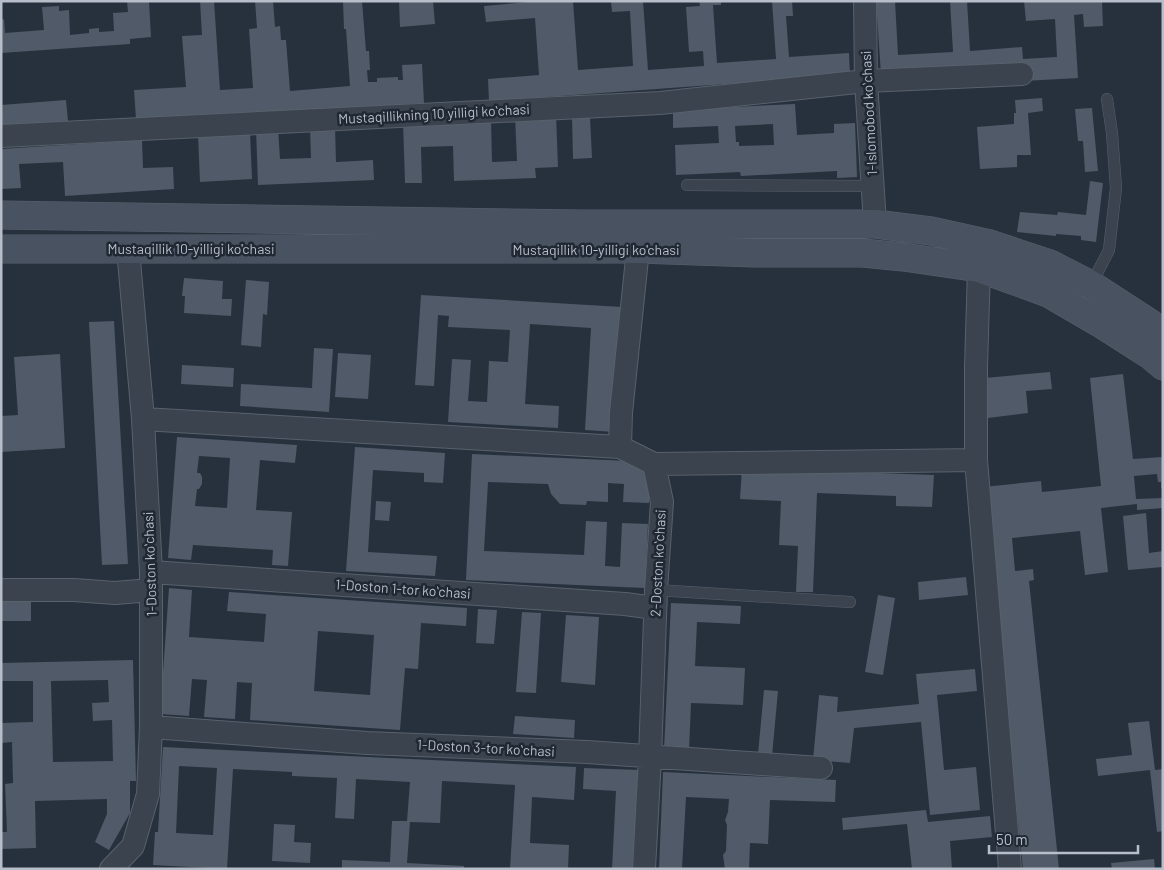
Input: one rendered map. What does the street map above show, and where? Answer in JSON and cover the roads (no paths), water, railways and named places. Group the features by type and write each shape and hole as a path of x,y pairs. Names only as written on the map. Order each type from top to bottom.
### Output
{"main road":[{"name":"Mustaqillik 10-yilligi ko'chasi","path":"1,216 430,222 875,224 931,231 990,244 1050,264 1091,285 1151,324 1163,336"},
{"path":"638,249 651,224"},
{"name":"Mustaqillik 10-yilligi ko'chasi","path":"1,249 638,249 754,253 863,253 903,257 980,268 1048,293 1111,330 1150,355 1163,366"}],"street":[{"name":"1-Islomobod koʻchasi","path":"865,1 866,81 875,224"},
{"name":"Mustaqillikning 10 yilligi koʻchasi","path":"1,136 660,103 866,81 1022,74"},
{"name":"1-Doston koʻchasi","path":"113,868 133,846 148,794 151,728 151,581 144,419 128,249"},
{"path":"620,447 621,414 638,249"},
{"path":"980,268 976,367 976,460 1010,869"},
{"path":"144,419 620,447 654,464 976,460"},
{"name":"2-Doston koʻchasi","path":"644,869 662,502 654,464"},
{"name":"1-Doston 1-tor koʻchasi","path":"1,590 74,590 115,593 151,581 656,598"},
{"name":"1-Doston 3-tor koʻchasi","path":"151,728 367,743 587,752 821,768"}],"lane":[{"path":"1091,285 1108,250 1116,188 1112,133 1107,99"},
{"path":"687,185 873,186"},
{"path":"656,598 850,602"}]}
